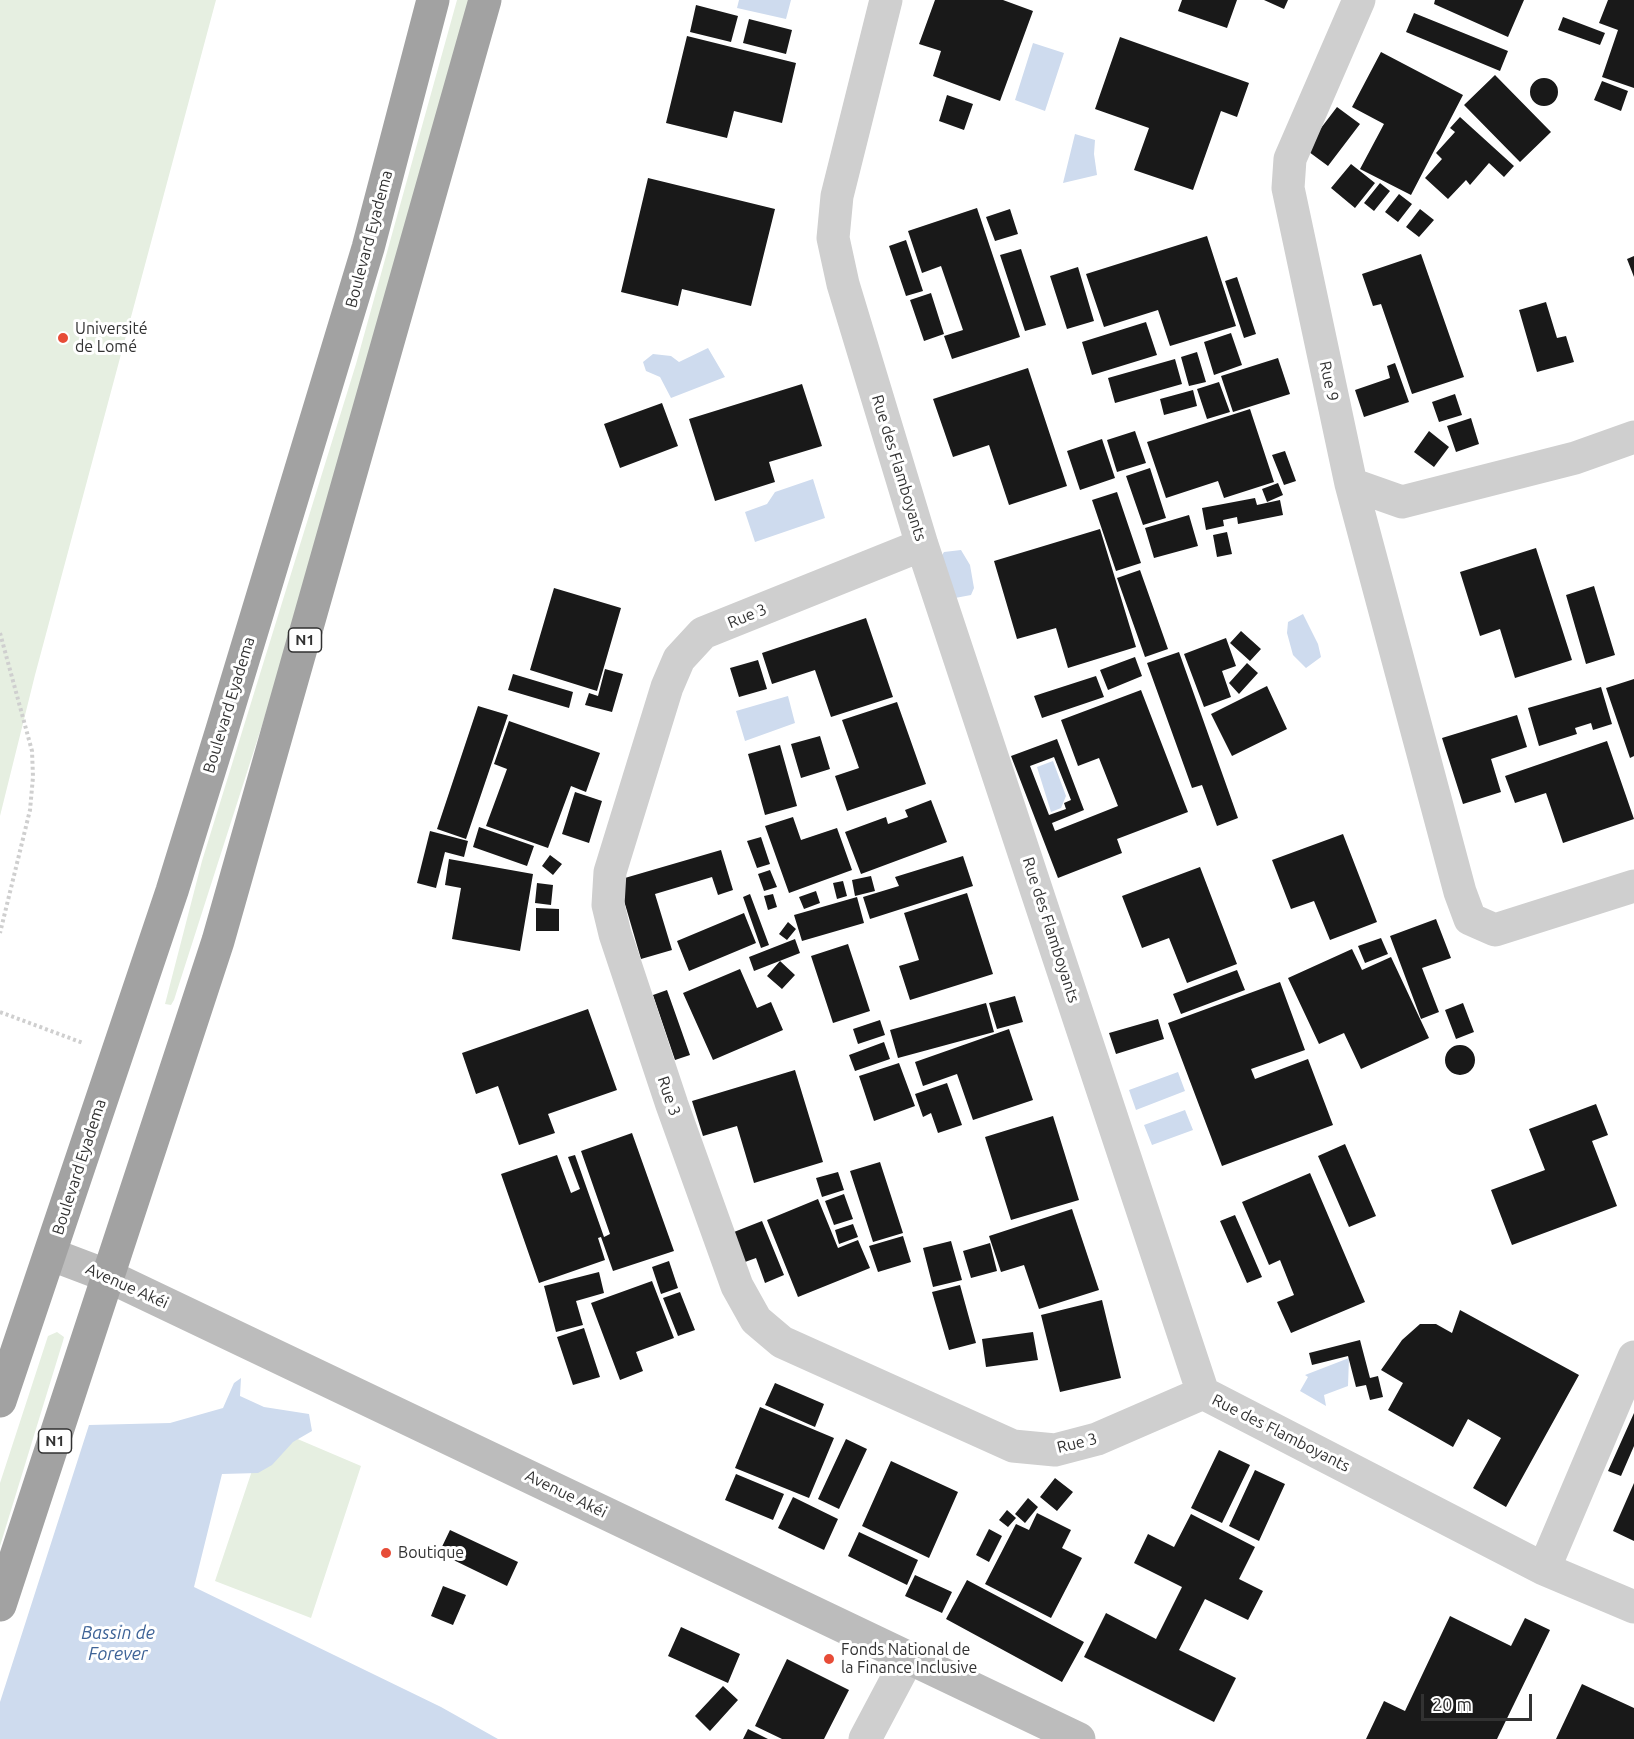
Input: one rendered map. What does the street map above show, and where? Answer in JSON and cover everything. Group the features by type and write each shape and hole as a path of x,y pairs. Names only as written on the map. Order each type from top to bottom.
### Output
{"highway":[{"name":"Boulevard Eyadema","path":"0,1401 172,891 368,248 433,0"},
{"name":"N1","path":"0,1605 218,941 485,0"}],"main road":[{"name":"Avenue Akéi","path":"50,1254 108,1276 1079,1739"}],"street":[{"name":"Rue des Flamboyants","path":"885,0 837,196 833,238 843,284 922,545 1203,1393 1544,1569 1634,1607"},
{"name":"Rue 9","path":"1359,0 1290,159 1287,188 1351,484 1460,892 1470,920 1495,930 1634,886"},
{"path":"1351,484 1402,502 1575,458 1634,437"},
{"name":"Rue 3","path":"922,545 703,633 679,659 667,687 610,872 608,905 615,934 672,1105 737,1286 756,1320 782,1342 1013,1446 1055,1450 1097,1439 1203,1393"},
{"path":"1544,1569 1634,1357"},
{"path":"865,1739 908,1658"}],"path":[{"path":"0,633 32,751 33,777 30,810 0,933"},
{"path":"0,1012 116,1055"}],"shaded area":[{"name":"Université de Lomé","path":"0,0 216,0 35,675 0,816"},
{"path":"457,0 473,0 306,588 174,1000 171,1005 165,1004 202,861 356,364"},
{"path":"57,1332 64,1337 63,1341 0,1546 0,1483 48,1336"},
{"path":"267,1426 361,1466 311,1618 215,1581"}],"water":[{"path":"739,0 791,0 786,19 737,8"},
{"path":"1033,43 1064,53 1045,111 1015,100"},
{"path":"1075,134 1095,140 1097,175 1063,183"},
{"path":"708,348 725,377 671,398 660,377 646,371 643,362 653,354 671,356 679,362"},
{"path":"813,479 825,518 755,542 745,512 767,504 775,492"},
{"path":"961,550 970,565 974,588 971,595 955,598 937,563 944,552"},
{"path":"1303,614 1318,644 1321,657 1306,668 1293,655 1287,633 1288,622"},
{"path":"788,696 795,723 745,741 736,711"},
{"path":"1053,761 1066,796 1061,808 1051,812 1037,767"},
{"path":"1178,1072 1185,1091 1136,1110 1129,1090"},
{"path":"1185,1110 1193,1130 1152,1145 1144,1125"},
{"path":"1349,1358 1348,1386 1324,1395 1326,1406 1300,1391 1308,1377 1305,1375"},
{"name":"Bassin de Forever","path":"241,1378 240,1396 264,1407 309,1414 312,1431 293,1442 272,1465 258,1473 222,1474 194,1587 441,1707 498,1739 0,1739 0,1702 89,1425 170,1423 223,1408 234,1383"}],"building":[{"path":"935,0 1003,0 1033,11 1000,101 933,76 941,51 919,44"},
{"path":"1182,0 1237,0 1227,28 1178,11"},
{"path":"1264,0 1288,0 1284,9"},
{"path":"1435,0 1524,0 1508,37 1434,4"},
{"path":"1608,0 1634,0 1634,88 1602,77 1618,30 1599,23"},
{"path":"696,5 738,16 731,42 690,32"},
{"path":"1414,13 1508,51 1500,71 1406,32"},
{"path":"1563,17 1605,33 1600,45 1558,30"},
{"path":"749,19 792,30 786,54 743,43"},
{"path":"687,36 796,63 782,123 734,111 727,138 666,123"},
{"path":"1120,37 1249,83 1237,117 1221,111 1193,190 1134,170 1149,128 1095,109"},
{"path":"1381,52 1463,95 1411,195 1360,169 1384,124 1352,107"},
{"path":"1495,75 1551,132 1520,162 1464,105"},
{"path":"1544,78 1554,82 1558,92 1554,102 1544,106 1534,102 1530,92 1534,82"},
{"path":"1602,81 1628,91 1621,111 1594,100"},
{"path":"947,95 973,104 964,130 939,121"},
{"path":"1337,107 1360,124 1328,166 1305,149"},
{"path":"1460,117 1514,166 1504,177 1489,163 1470,185 1466,180 1448,199 1425,178 1442,159 1436,153 1455,132 1450,128"},
{"path":"1351,164 1375,183 1355,208 1331,188"},
{"path":"648,178 775,209 751,306 682,289 678,306 621,292"},
{"path":"1380,183 1390,191 1374,211 1364,203"},
{"path":"1399,194 1412,204 1398,222 1385,212"},
{"path":"977,208 1020,337 952,359 944,336 963,330 941,266 922,273 908,231"},
{"path":"1010,209 1018,234 995,241 986,217"},
{"path":"1420,209 1434,220 1419,237 1406,227"},
{"path":"1207,236 1236,326 1170,346 1158,310 1104,327 1086,274"},
{"path":"906,240 923,291 906,296 889,246"},
{"path":"1021,249 1046,325 1025,331 1000,255"},
{"path":"1421,254 1464,377 1412,394 1381,304 1373,306 1362,274"},
{"path":"1634,256 1634,277 1627,259"},
{"path":"1078,267 1094,321 1067,329 1050,276"},
{"path":"1237,277 1256,334 1244,338 1225,281"},
{"path":"931,293 944,334 924,341 910,300"},
{"path":"1546,302 1557,338 1566,336 1574,362 1537,372 1519,310"},
{"path":"1146,322 1157,355 1092,375 1082,342"},
{"path":"1231,333 1242,365 1214,375 1204,342"},
{"path":"1197,352 1206,382 1189,386 1181,357"},
{"path":"1278,358 1290,394 1233,412 1221,376"},
{"path":"1175,359 1182,384 1115,403 1108,378"},
{"path":"1395,363 1409,402 1364,417 1355,390 1390,378 1387,366"},
{"path":"1028,368 1067,486 1009,505 989,445 953,457 933,399"},
{"path":"1219,382 1230,412 1207,419 1197,389"},
{"path":"802,384 822,446 769,462 775,482 715,501 689,419"},
{"path":"1193,390 1197,406 1164,415 1160,399"},
{"path":"1455,394 1462,415 1439,422 1432,402"},
{"path":"662,403 678,446 620,468 604,424"},
{"path":"1250,409 1274,482 1224,498 1218,481 1166,498 1147,442"},
{"path":"1471,418 1479,444 1456,452 1447,426"},
{"path":"1135,431 1146,463 1117,472 1107,440"},
{"path":"1429,431 1449,447 1434,467 1414,452"},
{"path":"1102,439 1115,478 1080,490 1067,451"},
{"path":"1285,451 1296,481 1284,485 1272,455"},
{"path":"1150,468 1166,518 1143,525 1126,476"},
{"path":"1278,483 1283,495 1267,502 1262,489"},
{"path":"1117,492 1141,563 1116,571 1092,500"},
{"path":"1255,498 1257,505 1280,500 1283,515 1238,524 1237,517 1223,520 1224,526 1206,530 1202,508"},
{"path":"1189,515 1198,546 1154,558 1145,528"},
{"path":"1100,529 1136,647 1068,668 1056,628 1017,639 994,561"},
{"path":"1227,532 1232,554 1217,557 1213,535"},
{"path":"1536,548 1572,660 1515,678 1500,629 1480,636 1460,572"},
{"path":"1140,570 1168,649 1145,657 1117,578"},
{"path":"1594,586 1615,655 1586,664 1566,595"},
{"path":"554,588 621,608 597,691 530,670"},
{"path":"866,618 893,697 831,717 815,670 772,684 762,653"},
{"path":"1241,631 1261,649 1250,661 1230,643"},
{"path":"1226,638 1236,666 1222,671 1231,697 1204,707 1184,654"},
{"path":"1179,652 1238,818 1217,826 1202,785 1192,788 1147,663"},
{"path":"1135,657 1142,676 1108,690 1100,670"},
{"path":"758,660 767,689 739,697 730,668"},
{"path":"1247,663 1258,673 1239,694 1229,683"},
{"path":"605,669 623,674 612,712 585,705 589,693 598,696"},
{"path":"513,674 573,692 569,708 508,690"},
{"path":"1096,676 1104,697 1042,718 1034,696"},
{"path":"1634,679 1634,756 1630,758 1606,688"},
{"path":"1267,686 1287,729 1232,756 1211,714"},
{"path":"1601,687 1612,724 1593,730 1591,723 1575,728 1577,734 1539,746 1528,708"},
{"path":"1141,690 1188,812 1117,839 1122,853 1058,878 1011,756 1057,739 1084,810 1052,823 1055,831 1118,806 1099,758 1078,766 1061,720","holes":["1054,757 1071,800 1064,803 1066,809 1049,815 1030,766"]},
{"path":"897,702 926,784 847,811 835,776 859,768 842,720"},
{"path":"478,706 508,715 466,839 437,829"},
{"path":"1517,715 1527,747 1491,759 1501,792 1463,804 1442,738"},
{"path":"509,721 600,753 586,792 571,786 548,848 486,826 507,769 494,764"},
{"path":"820,736 830,769 801,778 791,744"},
{"path":"1607,741 1634,819 1563,843 1546,793 1515,803 1505,776"},
{"path":"780,745 797,806 765,815 748,754"},
{"path":"575,792 602,801 589,843 562,834"},
{"path":"931,800 947,842 861,874 845,832 886,817 888,824 908,817 905,810"},
{"path":"793,817 801,840 837,828 852,870 789,893 765,826"},
{"path":"479,827 534,846 527,866 473,847"},
{"path":"430,831 468,841 464,857 445,852 436,888 417,883"},
{"path":"1343,834 1377,922 1330,940 1314,901 1291,909 1272,860"},
{"path":"761,837 770,864 757,868 747,841"},
{"path":"721,850 733,890 718,895 712,877 655,894 672,950 641,959 618,880"},
{"path":"550,855 562,864 553,875 542,866"},
{"path":"963,856 973,886 870,919 863,897 899,886 895,877"},
{"path":"449,859 533,874 520,951 452,939 461,888 445,885"},
{"path":"1200,867 1237,964 1187,983 1169,938 1142,948 1122,896"},
{"path":"770,870 777,887 764,891 758,874"},
{"path":"871,876 875,891 855,896 852,880"},
{"path":"843,881 847,896 837,899 833,883"},
{"path":"537,883 553,885 551,905 535,903"},
{"path":"816,891 820,903 804,909 799,897"},
{"path":"967,893 993,974 910,1000 899,966 919,960 904,913"},
{"path":"750,894 769,945 761,948 743,897"},
{"path":"773,894 777,907 768,910 764,896"},
{"path":"857,897 864,923 802,941 794,915"},
{"path":"536,908 559,909 559,931 536,931"},
{"path":"744,913 756,943 689,971 677,941"},
{"path":"1436,919 1451,958 1422,968 1439,1012 1421,1019 1390,936"},
{"path":"788,922 796,929 787,940 779,934"},
{"path":"1381,938 1388,954 1365,963 1358,946"},
{"path":"795,939 800,953 754,971 749,957"},
{"path":"848,944 870,1011 833,1023 811,956"},
{"path":"1352,949 1362,970 1391,957 1429,1038 1361,1069 1344,1033 1319,1044 1288,978"},
{"path":"780,961 795,975 782,989 767,976"},
{"path":"740,969 757,1008 771,1002 783,1030 713,1060 683,993"},
{"path":"1237,970 1245,990 1181,1014 1173,994"},
{"path":"1280,982 1305,1050 1251,1069 1255,1079 1308,1059 1333,1125 1222,1166 1168,1023"},
{"path":"667,990 690,1055 675,1060 653,995"},
{"path":"1015,996 1023,1022 997,1029 989,1003"},
{"path":"986,1003 994,1032 898,1058 890,1030"},
{"path":"1463,1003 1474,1032 1456,1039 1445,1010"},
{"path":"588,1009 617,1090 548,1114 555,1133 519,1145 498,1086 476,1094 462,1053"},
{"path":"1158,1019 1164,1039 1116,1054 1109,1033"},
{"path":"880,1020 885,1035 858,1044 853,1029"},
{"path":"1009,1029 1033,1100 973,1120 957,1074 923,1086 915,1062"},
{"path":"884,1042 890,1059 855,1071 849,1055"},
{"path":"1460,1045 1471,1049 1475,1060 1471,1071 1460,1075 1449,1071 1445,1060 1449,1049"},
{"path":"899,1063 915,1106 874,1121 859,1076"},
{"path":"795,1070 823,1162 754,1183 737,1126 703,1136 692,1101"},
{"path":"947,1083 962,1125 938,1133 931,1113 923,1117 915,1094"},
{"path":"1596,1104 1608,1135 1592,1141 1617,1206 1512,1245 1491,1190 1545,1170 1529,1129"},
{"path":"1053,1116 1079,1200 1011,1220 985,1137"},
{"path":"632,1133 674,1251 613,1271 601,1237 598,1238 605,1260 539,1283 501,1174 557,1155 571,1193 580,1189 568,1157 575,1155 604,1237 610,1234 581,1151"},
{"path":"1345,1144 1376,1216 1349,1227 1318,1156"},
{"path":"880,1162 903,1233 873,1242 850,1171"},
{"path":"838,1172 844,1190 822,1197 816,1178"},
{"path":"1310,1173 1365,1302 1291,1333 1277,1302 1294,1295 1280,1260 1269,1265 1242,1202"},
{"path":"844,1194 853,1219 834,1225 825,1201"},
{"path":"818,1199 838,1248 858,1240 870,1268 798,1297 767,1220"},
{"path":"1072,1209 1099,1290 1039,1309 1024,1265 1001,1272 989,1236"},
{"path":"1235,1215 1262,1277 1247,1283 1220,1221"},
{"path":"762,1221 784,1275 765,1283 756,1258 745,1262 734,1232"},
{"path":"853,1224 858,1237 839,1244 835,1230"},
{"path":"903,1236 911,1262 878,1272 869,1246"},
{"path":"951,1241 962,1280 933,1287 923,1248"},
{"path":"990,1243 997,1271 971,1278 963,1251"},
{"path":"669,1261 678,1288 661,1294 652,1267"},
{"path":"599,1272 604,1293 576,1301 583,1325 556,1332 544,1286"},
{"path":"652,1281 674,1338 636,1352 643,1371 620,1380 591,1303"},
{"path":"960,1285 976,1343 949,1350 932,1292"},
{"path":"680,1292 695,1330 678,1336 663,1298"},
{"path":"1102,1300 1121,1378 1060,1392 1041,1315"},
{"path":"1460,1310 1579,1375 1506,1507 1473,1488 1501,1438 1468,1419 1453,1447 1388,1410 1403,1383 1381,1370 1402,1340 1420,1324 1436,1324 1452,1333"},
{"path":"584,1328 600,1377 573,1385 557,1337"},
{"path":"1033,1332 1038,1360 986,1367 982,1339"},
{"path":"1360,1340 1370,1378 1378,1376 1383,1397 1370,1400 1366,1385 1356,1387 1348,1356 1312,1365 1309,1353"},
{"path":"775,1383 824,1404 815,1427 765,1405"},
{"path":"760,1407 834,1438 809,1498 735,1468"},
{"path":"1634,1413 1634,1446 1621,1476 1608,1471"},
{"path":"846,1439 867,1449 839,1509 818,1499"},
{"path":"1219,1450 1250,1465 1222,1523 1191,1508"},
{"path":"891,1461 958,1492 929,1558 862,1526"},
{"path":"1255,1470 1285,1484 1259,1541 1229,1526"},
{"path":"736,1474 784,1494 773,1520 725,1500"},
{"path":"1055,1478 1073,1492 1057,1511 1040,1497"},
{"path":"1634,1483 1634,1541 1613,1531"},
{"path":"793,1497 838,1519 824,1550 778,1528"},
{"path":"1028,1498 1038,1507 1025,1523 1015,1514"},
{"path":"1007,1510 1016,1518 1008,1527 999,1520"},
{"path":"1037,1513 1071,1530 1062,1548 1082,1558 1051,1618 985,1584 1016,1524 1029,1530"},
{"path":"1191,1514 1255,1547 1239,1579 1263,1591 1248,1620 1205,1599 1179,1650 1236,1678 1214,1722 1084,1657 1106,1613 1156,1639 1182,1587 1134,1563 1148,1534 1174,1547"},
{"path":"989,1529 1002,1536 989,1562 976,1555"},
{"path":"450,1530 518,1562 507,1586 439,1553"},
{"path":"859,1532 918,1560 907,1585 848,1556"},
{"path":"915,1575 952,1592 942,1613 905,1596"},
{"path":"967,1580 1084,1642 1062,1682 946,1619"},
{"path":"443,1586 466,1595 453,1625 431,1616"},
{"path":"1450,1616 1511,1646 1525,1618 1550,1630 1497,1739 1366,1739 1384,1701 1405,1711"},
{"path":"681,1627 740,1654 728,1683 668,1656"},
{"path":"787,1659 849,1690 824,1739 782,1739 755,1726"},
{"path":"1582,1684 1634,1708 1634,1739 1556,1739"},
{"path":"723,1686 738,1700 710,1731 695,1716"},
{"path":"748,1729 768,1739 743,1739"}],"place":[{"name":"Université de Lomé","path":"63,338"},
{"name":"Boutique","path":"386,1553"},
{"name":"Fonds National de la Finance Inclusive","path":"829,1659"}]}
